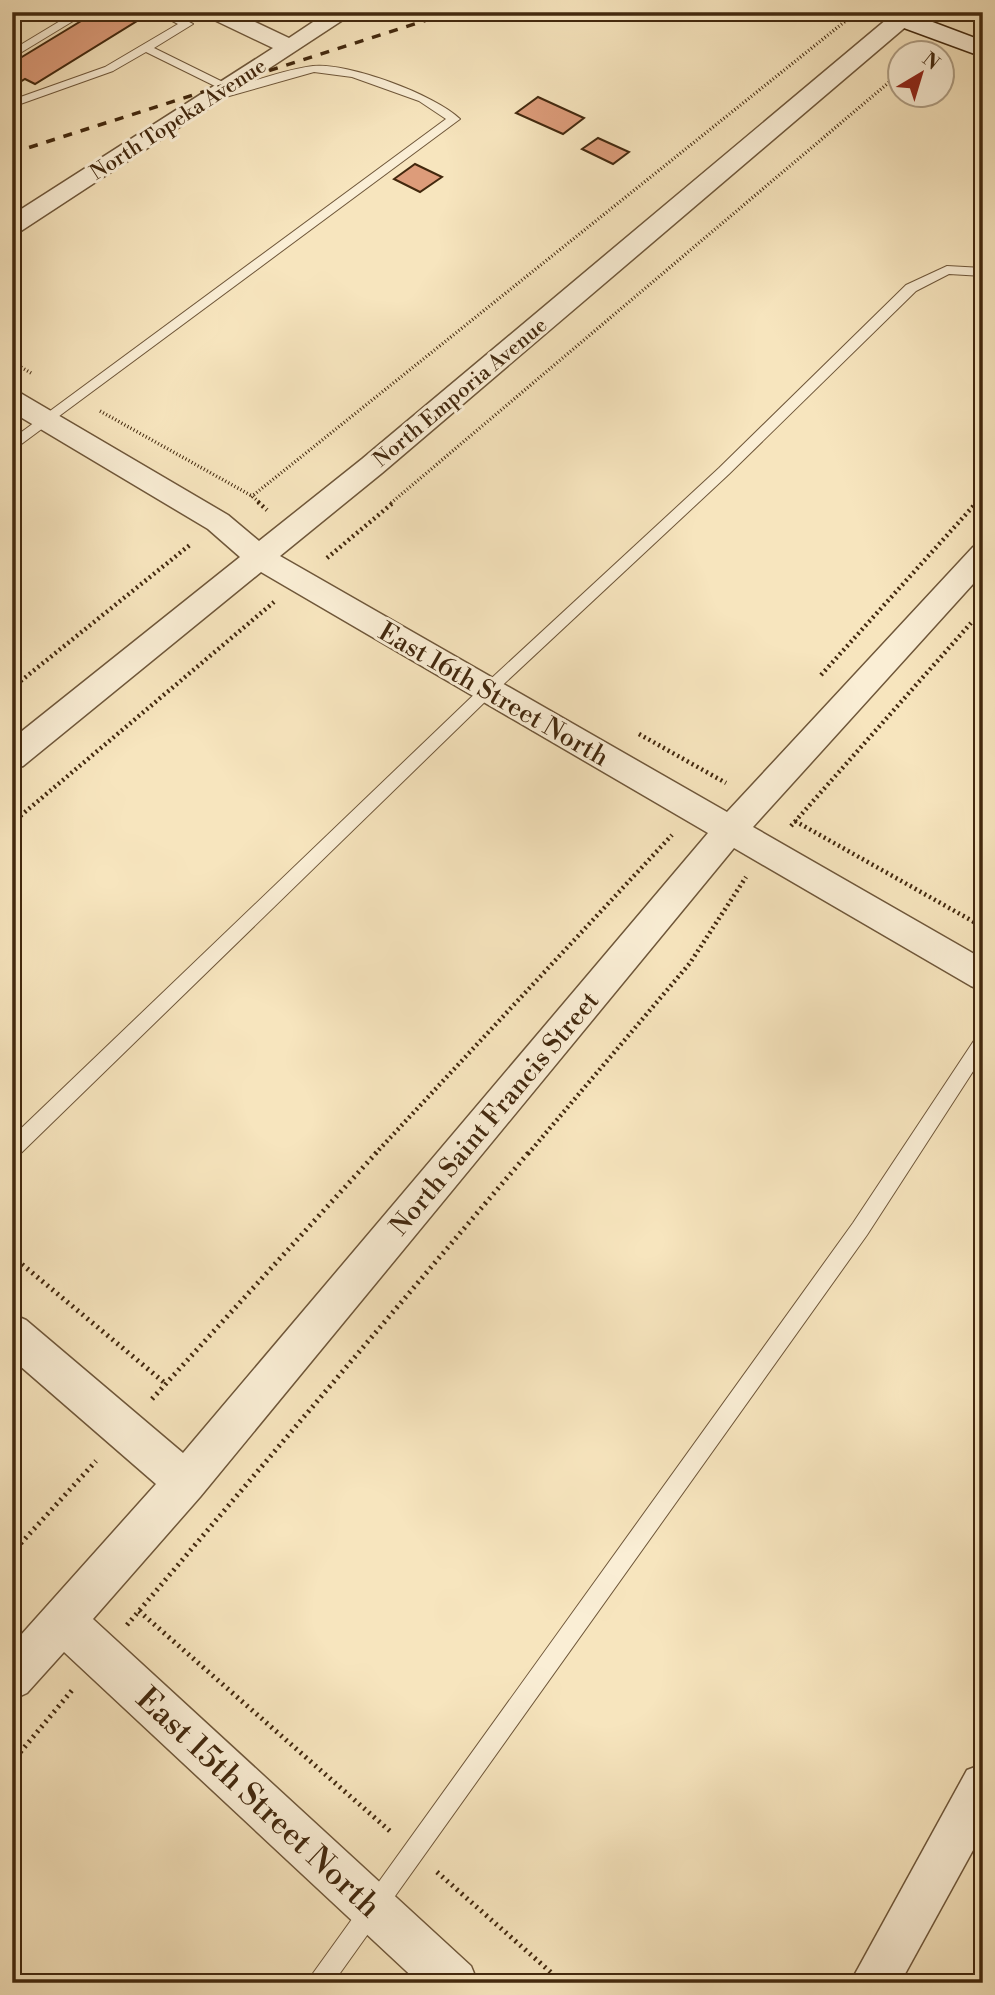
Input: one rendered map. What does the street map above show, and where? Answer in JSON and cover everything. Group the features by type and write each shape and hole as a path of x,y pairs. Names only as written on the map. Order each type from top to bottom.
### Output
{"street":[{"name":"North Topeka Avenue","path":"12,226 344,12"},
{"path":"234,15 290,47"},
{"path":"892,16 983,50"},
{"name":"North Emporia Avenue","path":"12,757 260,558 892,16"},
{"name":"East 16th Street North","path":"12,400 218,522 260,558 983,976"},
{"name":"North Saint Francis Street","path":"12,1678 185,1482 729,831 983,554"},
{"path":"12,1333 185,1482"},
{"name":"East 15th Street North","path":"63,1621 454,1983"},
{"path":"874,1983 983,1786"}],"lane":[{"path":"12,55 83,12"},
{"path":"12,104 109,69 187,24 160,12"},
{"path":"12,446 454,119 423,99 354,74 314,69 222,92 146,48"},
{"path":"12,1149 488,690 724,471 911,288 947,270 983,272"},
{"path":"318,1983 860,1229 983,1041"}],"path":[{"path":"12,688 848,19"},
{"path":"12,824 886,86"},
{"path":"820,676 983,495"},
{"path":"12,1762 690,963 737,887 974,619"},
{"path":"12,1553 404,1123 732,771"},
{"path":"12,1255 166,1384"},
{"path":"139,1611 563,1983"}],"building":[{"path":"96,12 137,12 145,16 35,84 25,79 12,87 12,63"},
{"path":"538,97 584,118 563,134 516,113"},
{"path":"598,138 629,152 613,164 582,149"},
{"path":"415,164 442,177 420,192 394,179"}],"railway":[{"path":"12,153 452,12"},
{"path":"980,1983 983,1978"}]}
